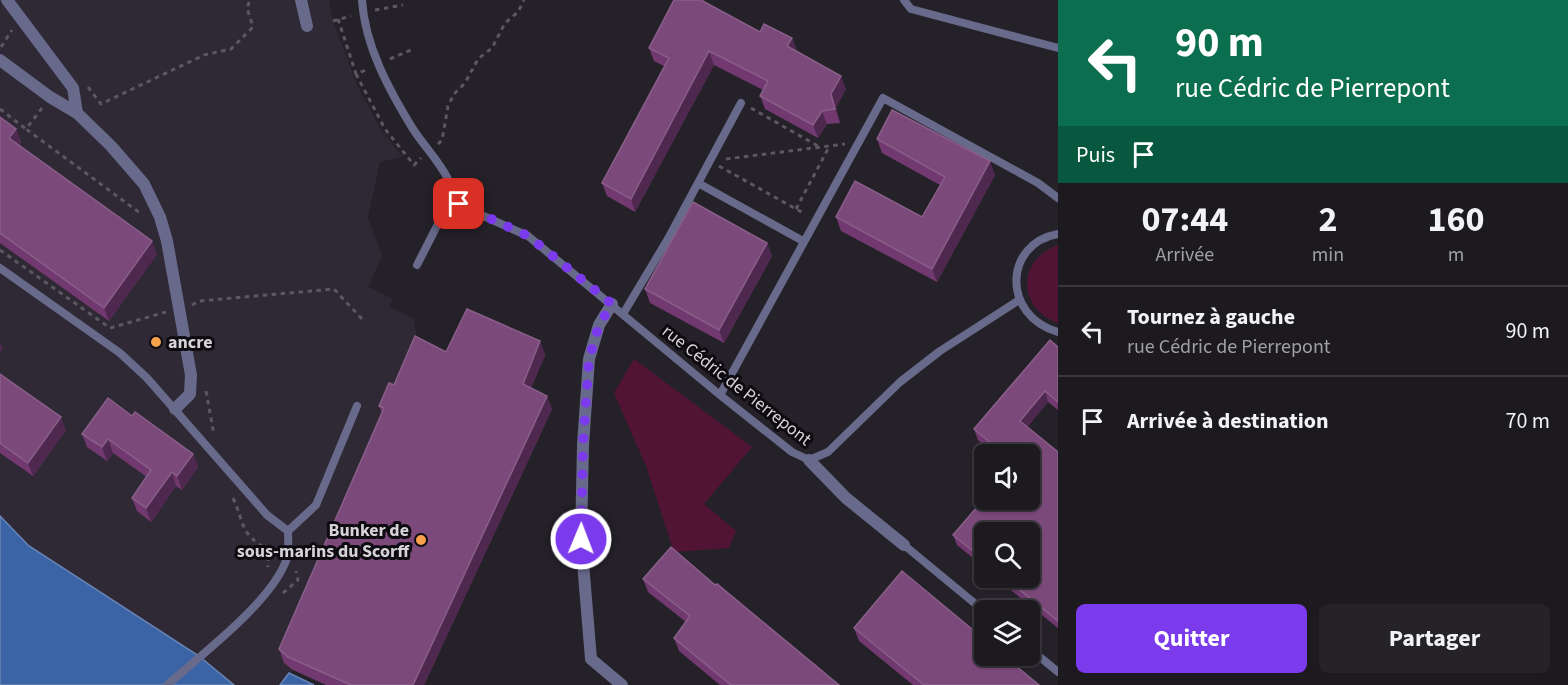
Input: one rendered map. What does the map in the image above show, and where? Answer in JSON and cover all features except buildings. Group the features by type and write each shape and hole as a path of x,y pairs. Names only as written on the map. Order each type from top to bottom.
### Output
{"street":[{"path":"7,0 73,88 77,113"},
{"path":"301,0 307,26"},
{"path":"0,60 50,97 77,113 111,146 144,184 160,217 167,241 191,375 190,393 175,409"},
{"path":"612,304 599,325 589,359 583,445 581,539 591,659 622,685"},
{"path":"809,460 846,498 904,545"}],"lane":[{"path":"362,0 369,39 382,74 414,131 448,177 459,204 439,222 417,266"},
{"path":"904,0 911,9 1058,48"},
{"path":"720,394 883,98 1038,183 1058,198"},
{"path":"623,314 669,237 741,103"},
{"path":"698,183 803,242"},
{"name":"rue Cédric de Pierrepont","path":"459,204 528,236 792,452 809,460 828,452 900,382 940,351 1018,300"},
{"path":"1058,234 1036,243 1025,255 1018,270 1016,286 1018,300 1029,316 1041,327 1058,332"},
{"path":"0,268 120,353 147,378 267,515 288,531"},
{"path":"167,685 248,612 271,588 287,558 288,531 316,505 357,406"},
{"path":"904,545 974,603"},
{"path":"1040,657 1058,672"}],"path":[{"path":"356,74 385,129 414,165 442,140 448,106 454,94 465,83 478,59 492,48 505,23 518,12 524,0"},
{"path":"0,48 13,29"},
{"path":"741,103 820,147"},
{"path":"0,109 26,129"},
{"path":"710,161 859,142"},
{"path":"796,209 830,146"},
{"path":"710,161 815,220"},
{"path":"227,491 234,499 245,532 256,543 269,550 268,567 263,575"}],"shaded area":[{"path":"0,0 329,0 333,21 358,87 381,130 403,157 380,162 368,217 382,256 368,287 393,299 389,307 413,318 420,350 293,670 280,685 234,685 199,656 29,546 0,516"},
{"path":"1058,245 1058,323 1035,307 1029,296 1027,284 1029,272 1035,261"},
{"path":"634,359 752,447 704,504 736,531 729,548 674,552 646,466 614,393"}],"water":[{"path":"0,516 29,546 199,656 234,685 0,685"},
{"path":"289,673 314,685 280,685"}],"place":[{"name":"ancre","path":"156,342"},
{"name":"Bunker de sous-marins du Scorff","path":"421,540"}],"route":[{"path":"459,204 528,236 612,304 599,325 589,359 583,445 581,539"}]}
